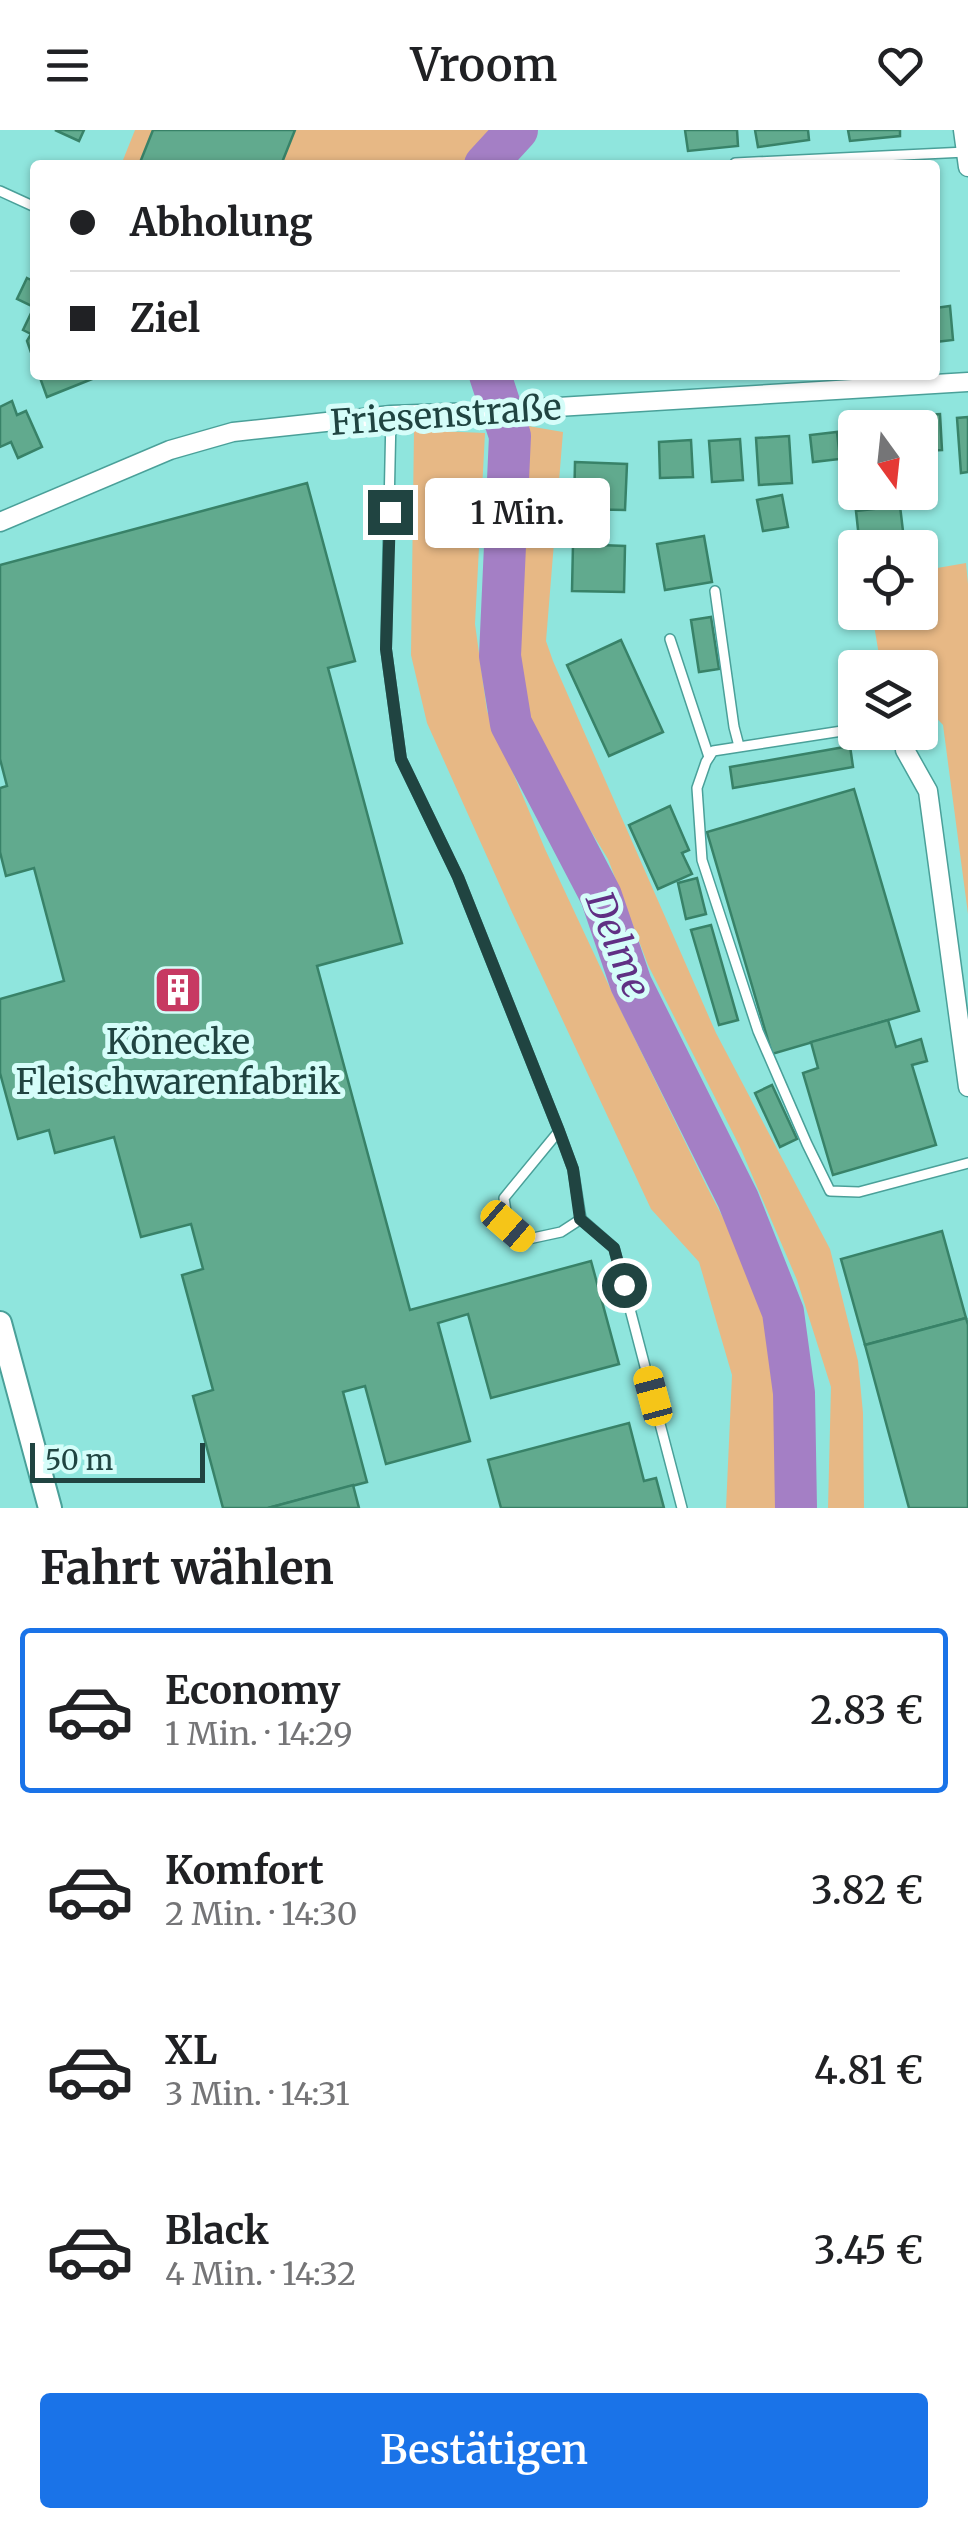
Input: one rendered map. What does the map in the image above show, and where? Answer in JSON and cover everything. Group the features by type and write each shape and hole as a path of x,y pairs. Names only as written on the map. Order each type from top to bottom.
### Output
{"street":[{"path":"963,130 967,160"},
{"name":"Friesenstraße","path":"0,522 170,450 233,432 391,415 968,382"},
{"path":"906,750 928,791 968,1088"},
{"path":"0,1322 50,1508"}],"lane":[{"path":"940,160 967,160"},
{"path":"0,191 30,205"},
{"path":"391,415 386,649 401,759 458,877 559,1131 573,1169 580,1219 614,1248 682,1508"},
{"path":"715,591 739,746"},
{"path":"670,639 709,757"},
{"path":"838,731 713,751 697,788 702,860 758,1030 830,1191 859,1192 968,1163"},
{"path":"559,1131 504,1198 508,1226 524,1240 561,1232 580,1219"}],"shaded area":[{"path":"135,130 498,130 470,160 123,160"},
{"path":"528,426 563,432 546,641 716,1033 830,1249 858,1361 864,1508 828,1508 831,1387 797,1280 740,1147 648,965 608,859 527,727 514,650"},
{"path":"414,430 485,433 475,624 487,711 545,849 611,990 768,1304 779,1424 779,1508 726,1508 732,1375 699,1262 651,1209 427,723 411,655"},
{"path":"966,563 968,584 968,914 943,725 938,720 938,650 878,650 875,630 938,630 938,568"}],"building":[{"path":"55,130 84,130 79,141"},
{"path":"153,130 295,130 283,160 141,160"},
{"path":"685,130 737,130 738,146 688,151"},
{"path":"755,130 808,130 809,140 758,147"},
{"path":"848,130 900,130 900,136 850,141"},
{"path":"27,278 30,280 30,305 17,299"},
{"path":"950,306 953,340 940,341 940,307"},
{"path":"30,315 30,334 23,330"},
{"path":"41,380 90,380 47,397"},
{"path":"12,401 17,415 26,411 42,447 18,458 11,442 0,447 0,407"},
{"path":"940,414 942,450 938,450"},
{"path":"968,417 968,472 961,473 957,418"},
{"path":"837,432 838,459 813,462 810,435"},
{"path":"789,436 792,483 759,485 756,438"},
{"path":"740,439 743,480 712,482 709,441"},
{"path":"691,440 693,477 660,478 659,442"},
{"path":"575,462 627,464 625,510 574,509"},
{"name":"Könecke Fleischwarenfabrik","path":"307,483 355,661 328,668 402,943 317,966 410,1310 591,1261 619,1364 491,1398 468,1314 438,1323 470,1441 386,1464 365,1386 343,1392 367,1482 268,1508 223,1508 193,1396 213,1390 182,1275 203,1269 191,1224 141,1237 114,1137 55,1153 49,1130 18,1139 0,1073 0,999 64,981 34,868 6,876 0,852 0,788 7,786 0,759 0,565"},
{"path":"782,495 788,527 763,531 757,500"},
{"path":"900,510 903,530 858,530 856,511"},
{"path":"704,536 712,582 665,590 657,544"},
{"path":"573,544 625,546 624,592 572,591"},
{"path":"711,617 719,669 699,672 691,620"},
{"path":"621,640 663,732 609,756 567,665"},
{"path":"838,748 851,750 853,767 733,788 730,767"},
{"path":"854,789 919,1011 772,1054 707,832"},
{"path":"670,806 689,850 682,853 692,874 658,889 629,825"},
{"path":"697,878 706,914 686,919 678,883"},
{"path":"711,925 738,1020 719,1025 691,930"},
{"path":"888,1020 896,1047 921,1039 927,1061 912,1065 936,1145 833,1175 803,1073 818,1068 811,1042"},
{"path":"772,1085 797,1139 780,1147 755,1093"},
{"path":"942,1231 966,1318 865,1345 841,1259"},
{"path":"966,1318 968,1508 909,1508 865,1345"},
{"path":"629,1423 644,1481 656,1478 664,1508 501,1508 488,1460"},
{"path":"353,1485 359,1508 268,1508"}],"waterway":[{"name":"Delme","path":"490,160 517,130"},
{"name":"Delme","path":"492,380 510,436 500,656 511,724 601,896 631,984 738,1199 783,1312 794,1393 796,1508"}],"place":[{"name":"Könecke Fleischwarenfabrik","path":"178,990"}],"route":[{"path":"390,512 386,649 401,759 458,877 559,1131 573,1169 580,1219 614,1248 624,1285"}]}
